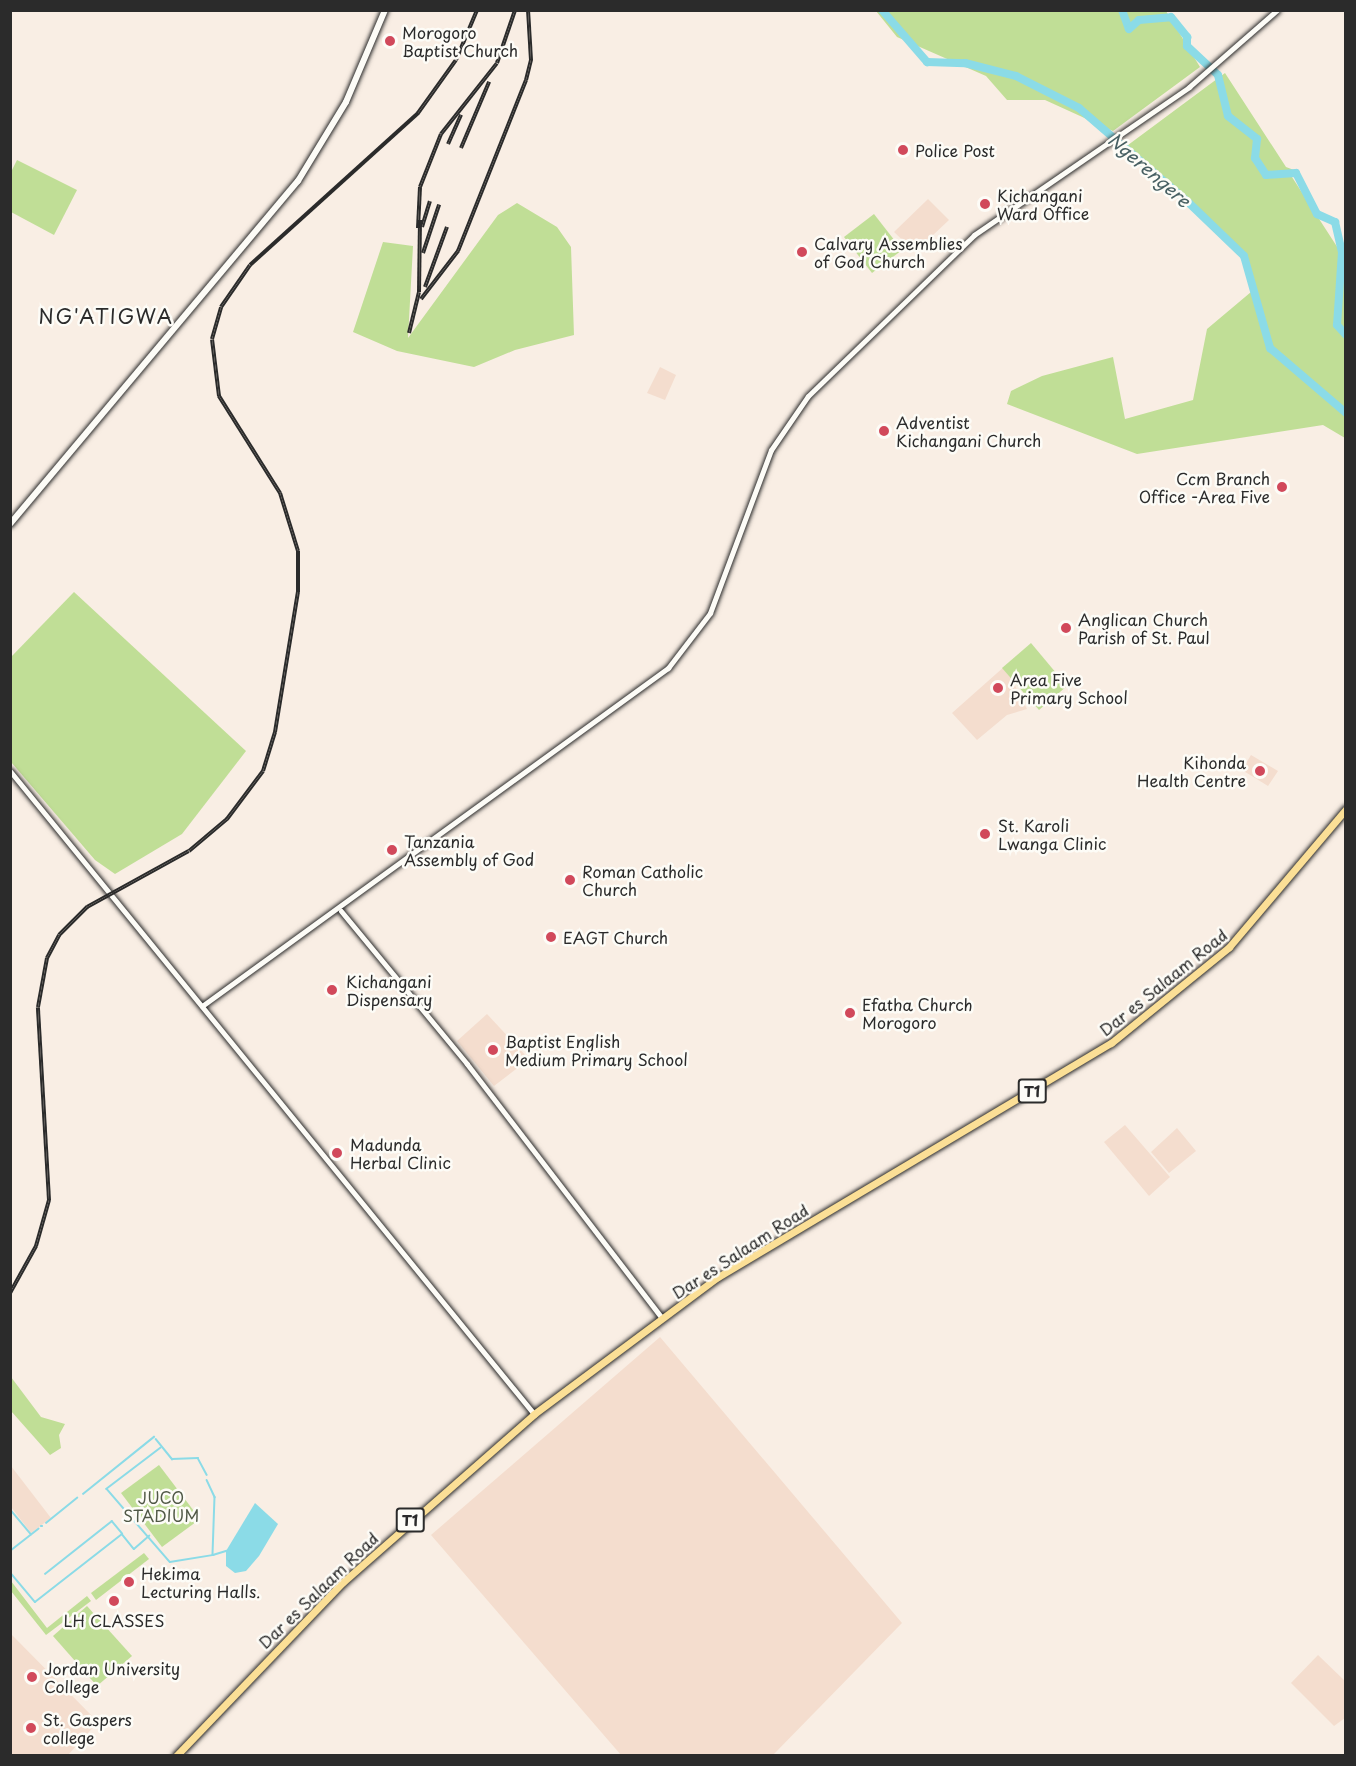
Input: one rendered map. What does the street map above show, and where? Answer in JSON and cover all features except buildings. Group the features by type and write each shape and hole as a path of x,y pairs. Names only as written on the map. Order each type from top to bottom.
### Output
{"highway":[{"name":"Dar es Salaam Road","path":"176,1755 334,1590 534,1414 662,1318 783,1237 1111,1043 1236,941 1346,809"}],"main road":[{"path":"10,524 298,181 346,102 385,10"}],"street":[{"path":"202,1006 341,911 678,658 714,605 771,450 801,404 974,235 1098,146 1203,76 1277,10"},
{"path":"10,771 534,1414"},
{"path":"341,911 467,1064 662,1318"}],"shaded area":[{"path":"928,199 949,220 915,252 894,232"},
{"path":"660,367 676,375 665,400 647,393"},
{"name":"Area Five Primary School","path":"1005,666 1027,709 1007,715 977,740 952,713"},
{"name":"Kihonda Health Centre","path":"1251,755 1278,771 1268,786 1242,770"},
{"name":"Baptist English Medium Primary School","path":"487,1014 529,1059 494,1086 457,1041"},
{"path":"1125,1125 1170,1177 1149,1196 1104,1142"},
{"path":"1177,1128 1196,1151 1169,1173 1151,1152"},
{"path":"660,1337 902,1623 773,1755 621,1755 431,1535"},
{"path":"11,1466 51,1518 31,1533 11,1507"},
{"name":"Jordan University College","path":"10,1633 98,1722 68,1755 11,1755"},
{"path":"1318,1655 1345,1681 1345,1718 1334,1726 1291,1683"}],"green space":[{"path":"876,11 1166,11 1200,67 1113,131 1045,100 1007,100 986,76 897,37"},
{"path":"1225,73 1286,167 1294,170 1290,174 1345,259 1345,438 1323,425 1137,454 1007,404 1011,391 1042,376 1113,357 1125,419 1193,400 1207,329 1251,292 1244,257 1124,148"},
{"path":"17,160 77,190 54,235 11,212 11,172"},
{"path":"517,203 557,227 571,247 574,335 515,350 474,367 397,351 353,332 383,242 413,246 408,338 498,215"},
{"path":"874,214 902,250 872,273 844,237"},
{"path":"74,592 246,751 182,834 115,874 95,860 11,762 11,657"},
{"path":"1031,643 1067,686 1039,710 1002,668"},
{"path":"11,1377 41,1417 65,1424 59,1435 61,1448 50,1455 11,1411"},
{"name":"JUCO STADIUM","path":"159,1465 200,1519 162,1547 121,1493"},
{"path":"144,1553 149,1559 96,1600 91,1593"},
{"path":"11,1581 47,1628 87,1596 91,1601 46,1635 11,1591"},
{"path":"87,1606 132,1656 97,1686 53,1636"}],"water":[{"path":"255,1503 278,1524 259,1556 246,1571 235,1573 226,1566 226,1551"}],"waterway":[{"name":"Ngerengere","path":"882,10 927,62 965,63 1016,76 1079,108 1189,203 1244,256 1270,348 1346,413"},
{"path":"1122,10 1129,29 1139,20 1171,17 1187,37 1187,46 1218,75 1228,116 1257,139 1255,158 1266,175 1296,173 1317,214 1335,222 1342,252 1337,325 1346,335"},
{"path":"83,1494 154,1437"},
{"path":"156,1439 172,1459 198,1458 207,1475"},
{"path":"161,1448 107,1489 170,1562 213,1555"},
{"path":"207,1480 215,1497 213,1555 226,1551"},
{"path":"46,1523 77,1498"},
{"path":"10,1509 31,1534"},
{"path":"45,1574 112,1521 122,1533"},
{"path":"10,1551 38,1529"},
{"path":"10,1572 35,1602 122,1534 134,1549 149,1536"}],"railway":[{"path":"10,1293 36,1246 49,1200 38,1007 47,958 59,935 87,907 189,851 227,819 263,771 275,732 298,592 298,551 280,493 219,396 212,339 221,307 250,265 418,113 456,60 477,10"},
{"path":"418,228 420,187 441,134 497,63 515,10"},
{"path":"421,299 458,251 526,80 531,60 528,10"},
{"path":"461,148 489,82"},
{"path":"448,144 461,115"},
{"path":"422,227 430,201"},
{"path":"423,253 439,205"},
{"path":"409,333 419,292 420,220"},
{"path":"425,287 447,227"}],"place":[{"name":"Morogoro Baptist Church","path":"390,41"},
{"name":"Police Post","path":"903,150"},
{"name":"Kichangani Ward Office","path":"985,204"},
{"name":"Calvary Assemblies of God Church","path":"802,252"},
{"name":"Adventist Kichangani Church","path":"884,431"},
{"name":"Ccm Branch Office -Area Five","path":"1282,487"},
{"name":"Anglican Church Parish of St. Paul","path":"1066,628"},
{"name":"Area Five Primary School","path":"998,688"},
{"name":"Kihonda Health Centre","path":"1260,771"},
{"name":"St. Karoli Lwanga Clinic","path":"985,834"},
{"name":"Tanzania Assembly of God","path":"392,850"},
{"name":"Roman Catholic Church","path":"570,880"},
{"name":"EAGT Church","path":"551,937"},
{"name":"Kichangani Dispensary","path":"332,990"},
{"name":"Efatha Church Morogoro","path":"850,1013"},
{"name":"Baptist English Medium Primary School","path":"493,1050"},
{"name":"Madunda Herbal Clinic","path":"337,1153"},
{"name":"Hekima Lecturing Halls.","path":"129,1582"},
{"name":"LH CLASSES","path":"114,1601"},
{"name":"Jordan University College","path":"32,1677"},
{"name":"St. Gaspers college","path":"31,1728"}],"district":[{"name":"NG'ATIGWA","path":"106,316"}]}
